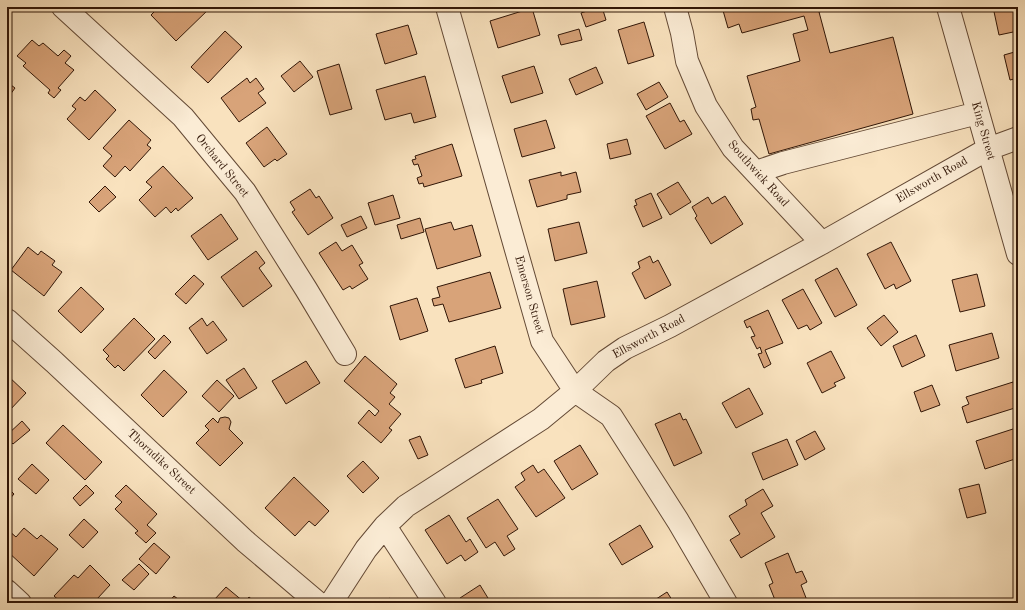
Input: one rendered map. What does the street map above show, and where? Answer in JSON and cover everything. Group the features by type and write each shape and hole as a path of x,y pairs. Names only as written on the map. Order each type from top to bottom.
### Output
{"street":[{"name":"Orchard Street","path":"63,7 183,117 221,163 244,192 272,234 345,354"},
{"name":"Emerson Street","path":"447,7 542,340 575,391 612,416 678,521 726,603"},
{"name":"Southwick Road","path":"675,7 682,32 687,61 706,106 733,148 822,243"},
{"name":"King Street","path":"948,7 1018,254"},
{"path":"756,172 782,163 978,113"},
{"name":"Ellsworth Road","path":"331,603 366,549 385,526 406,506 541,419 575,391 606,361 625,348 670,326 822,243 988,149 1018,138"},
{"name":"Thorndike Street","path":"7,320 54,362 245,541 318,603"},
{"path":"385,526 435,603"},
{"path":"7,591 20,603"}],"building":[{"path":"159,7 211,7 176,41 151,15"},
{"path":"602,7 606,20 586,27 581,13"},
{"path":"722,7 837,7 819,12 830,53 893,37 913,114 769,154 759,119 753,120 751,109 756,107 747,76 800,61 793,34 808,30 804,16 742,33 739,24 728,28"},
{"path":"993,7 1018,7 1018,31 999,35"},
{"path":"532,8 540,35 498,48 490,21"},
{"path":"644,22 654,56 628,64 618,30"},
{"path":"408,25 417,54 385,64 376,34"},
{"path":"579,29 582,40 561,45 558,35"},
{"path":"225,31 242,47 208,83 191,67"},
{"path":"32,40 39,46 43,43 58,56 64,50 71,56 65,63 74,70 58,88 61,90 54,98 48,93 50,90 23,66 26,63 17,56"},
{"path":"1018,51 1018,78 1010,80 1004,55"},
{"path":"300,61 313,77 294,92 281,76"},
{"path":"339,64 352,109 330,115 317,71"},
{"path":"534,66 543,93 511,103 502,76"},
{"path":"596,67 603,83 576,95 569,79"},
{"path":"425,76 436,117 414,123 411,113 385,120 376,90"},
{"path":"247,78 250,83 256,78 264,89 258,93 266,103 239,122 221,98"},
{"path":"7,82 15,88 7,99"},
{"path":"659,82 668,97 646,110 637,94"},
{"path":"95,90 116,110 89,140 67,119 76,109 72,106 80,97 85,101"},
{"path":"670,103 680,122 684,120 692,134 665,149 646,116"},
{"path":"129,120 151,140 147,145 151,148 130,171 125,166 115,177 103,166 112,156 103,148"},
{"path":"546,120 555,148 522,157 514,129"},
{"path":"267,127 287,154 277,161 275,159 264,167 246,143"},
{"path":"627,139 631,154 610,159 607,144"},
{"path":"452,144 462,176 424,187 423,183 419,184 417,178 422,176 418,164 414,165 412,160 416,159 415,156"},
{"path":"163,166 193,198 178,211 176,208 171,213 166,207 155,217 139,200 152,187 146,182"},
{"path":"561,172 561,176 576,172 581,192 567,195 567,199 537,207 529,180"},
{"path":"678,182 691,202 670,215 657,194"},
{"path":"105,186 116,197 99,212 89,202"},
{"path":"310,189 316,198 319,196 333,218 308,235 292,212 295,210 290,202"},
{"path":"651,193 662,218 643,227 634,206 637,205 635,200"},
{"path":"393,195 400,218 375,225 368,203"},
{"path":"725,196 743,224 711,244 695,218 697,216 692,207 708,197 712,204"},
{"path":"221,214 238,239 208,260 191,236"},
{"path":"361,216 367,228 347,237 341,225"},
{"path":"420,218 424,232 401,239 397,225"},
{"path":"451,222 454,230 472,225 481,256 437,269 425,229"},
{"path":"579,222 587,253 555,261 548,229"},
{"path":"336,242 342,251 352,245 363,263 359,265 368,279 352,289 350,286 343,290 319,253"},
{"path":"891,242 911,281 896,289 894,284 885,289 867,254"},
{"path":"28,247 38,255 41,251 55,261 52,265 62,272 44,296 11,270"},
{"path":"256,251 265,263 259,268 272,286 243,307 221,277"},
{"path":"650,256 653,263 658,260 671,285 645,299 632,273 640,268 638,262"},
{"path":"837,268 857,305 835,317 815,280"},
{"path":"490,272 501,308 449,322 443,304 434,306 432,299 440,297 437,287"},
{"path":"977,274 985,306 960,312 952,280"},
{"path":"194,275 204,284 186,304 175,294"},
{"path":"597,281 605,317 571,325 563,289"},
{"path":"81,287 104,309 81,333 58,311"},
{"path":"803,289 822,323 810,330 807,325 798,329 782,300"},
{"path":"417,298 428,331 400,340 390,306"},
{"path":"768,310 783,343 765,350 771,364 764,368 758,354 762,353 760,347 757,349 751,337 755,336 750,326 747,328 744,321"},
{"path":"884,315 898,332 881,346 867,328"},
{"path":"134,318 155,339 124,371 118,365 115,368 106,359 109,356 103,350"},
{"path":"202,318 207,326 213,321 227,340 207,354 189,328"},
{"path":"992,333 999,358 956,371 949,345"},
{"path":"164,335 171,342 155,359 148,352"},
{"path":"916,335 925,356 902,367 893,346"},
{"path":"495,346 503,373 481,380 482,383 465,388 455,359"},
{"path":"831,351 845,378 834,383 836,386 822,393 807,363"},
{"path":"365,356 397,384 390,393 395,397 389,404 401,414 389,428 392,430 381,443 358,423 369,410 375,416 379,411 344,381"},
{"path":"306,361 320,383 286,404 272,381"},
{"path":"244,368 257,388 239,399 226,380"},
{"path":"164,370 187,392 163,417 141,395"},
{"path":"7,375 26,393 8,412 7,412"},
{"path":"217,380 234,396 219,412 202,396"},
{"path":"1013,382 1018,399 1018,407 967,423 962,407 969,404 966,397"},
{"path":"932,385 940,405 921,412 914,392"},
{"path":"749,388 763,414 736,428 722,403"},
{"path":"680,413 683,420 686,419 702,453 674,466 655,424"},
{"path":"213,418 218,423 220,418 229,418 231,422 229,429 243,443 220,466 196,443 209,430 205,426"},
{"path":"22,421 30,430 13,444 7,438 7,435"},
{"path":"63,425 102,462 85,480 46,443"},
{"path":"1016,428 1018,436 1018,458 985,469 976,441"},
{"path":"815,431 825,449 805,460 796,441"},
{"path":"420,436 428,455 418,459 409,440"},
{"path":"787,439 798,465 763,480 752,453"},
{"path":"580,445 598,474 572,490 554,461"},
{"path":"363,461 379,478 363,493 347,476"},
{"path":"32,464 49,480 36,494 18,479"},
{"path":"533,465 538,473 544,469 565,498 536,517 515,487 525,480 521,473"},
{"path":"294,477 329,511 315,526 309,521 295,536 265,508"},
{"path":"979,484 986,513 967,518 959,489"},
{"path":"86,485 94,493 80,506 73,498"},
{"path":"126,485 157,514 147,525 156,533 146,543 135,533 138,531 115,509 122,502 115,496"},
{"path":"7,487 14,494 7,502"},
{"path":"763,489 773,506 761,513 775,537 741,558 730,540 740,534 729,516 747,505 745,500"},
{"path":"498,499 518,529 507,536 515,549 504,556 495,542 486,548 467,518"},
{"path":"449,515 466,542 470,539 478,552 465,561 461,555 447,564 425,530"},
{"path":"84,519 98,532 83,548 69,535"},
{"path":"640,525 653,547 622,565 609,544"},
{"path":"24,528 37,539 41,535 58,549 34,576 7,551 8,530 16,537"},
{"path":"154,543 170,557 156,574 139,559"},
{"path":"788,553 796,573 802,571 807,582 801,585 808,603 772,603 771,601 775,600 769,585 773,583 765,563"},
{"path":"139,564 149,574 134,590 122,580"},
{"path":"90,565 110,585 97,599 101,602 62,603 54,596 74,575 78,578"},
{"path":"480,585 491,603 464,603 460,598"},
{"path":"226,587 244,602 249,597 256,603 218,603 214,600"},
{"path":"667,592 674,603 650,603"},
{"path":"174,596 183,603 168,603"},
{"path":"390,598 393,603 383,603"}]}
